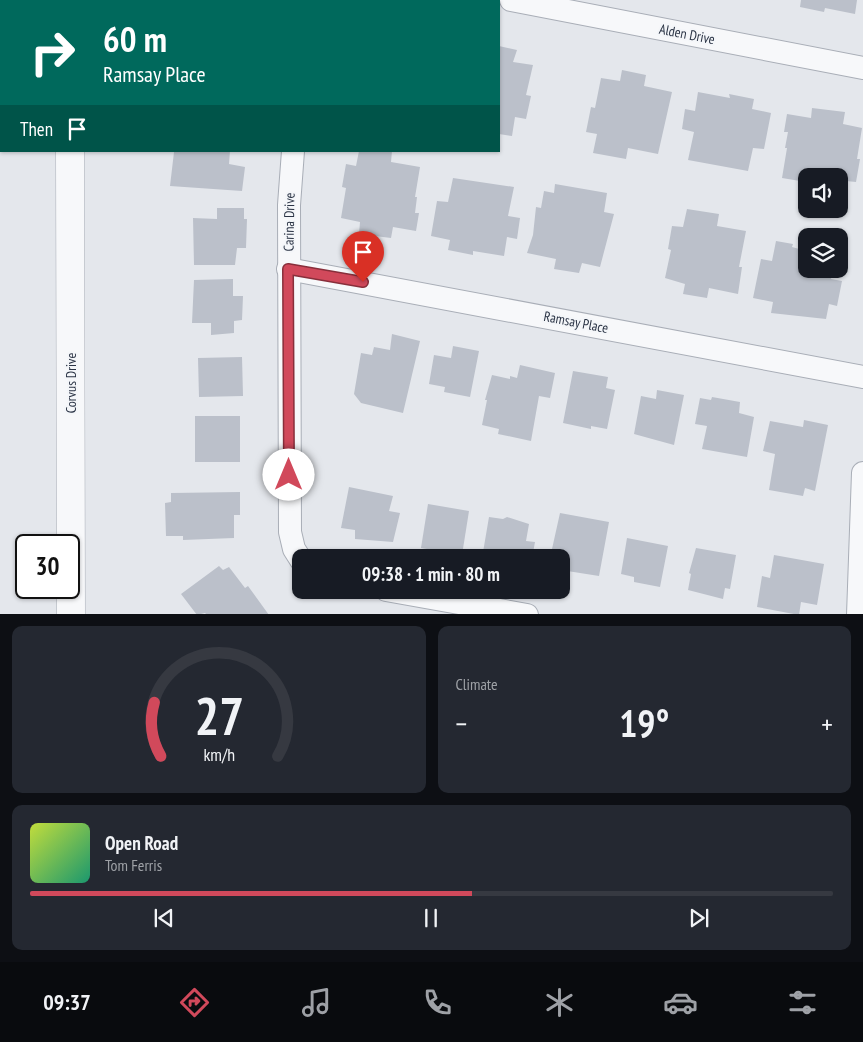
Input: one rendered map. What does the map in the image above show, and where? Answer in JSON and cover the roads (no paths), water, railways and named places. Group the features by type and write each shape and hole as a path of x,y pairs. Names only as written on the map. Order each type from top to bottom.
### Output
{"street":[{"name":"Alden Drive","path":"511,0 863,68"},
{"name":"Corvus Drive","path":"70,152 71,614"},
{"name":"Carina Drive","path":"293,152 289,205 288,269 290,532 295,549"},
{"name":"Ramsay Place","path":"288,269 863,377"},
{"path":"858,614 863,473"},
{"path":"439,599 527,614"}]}
